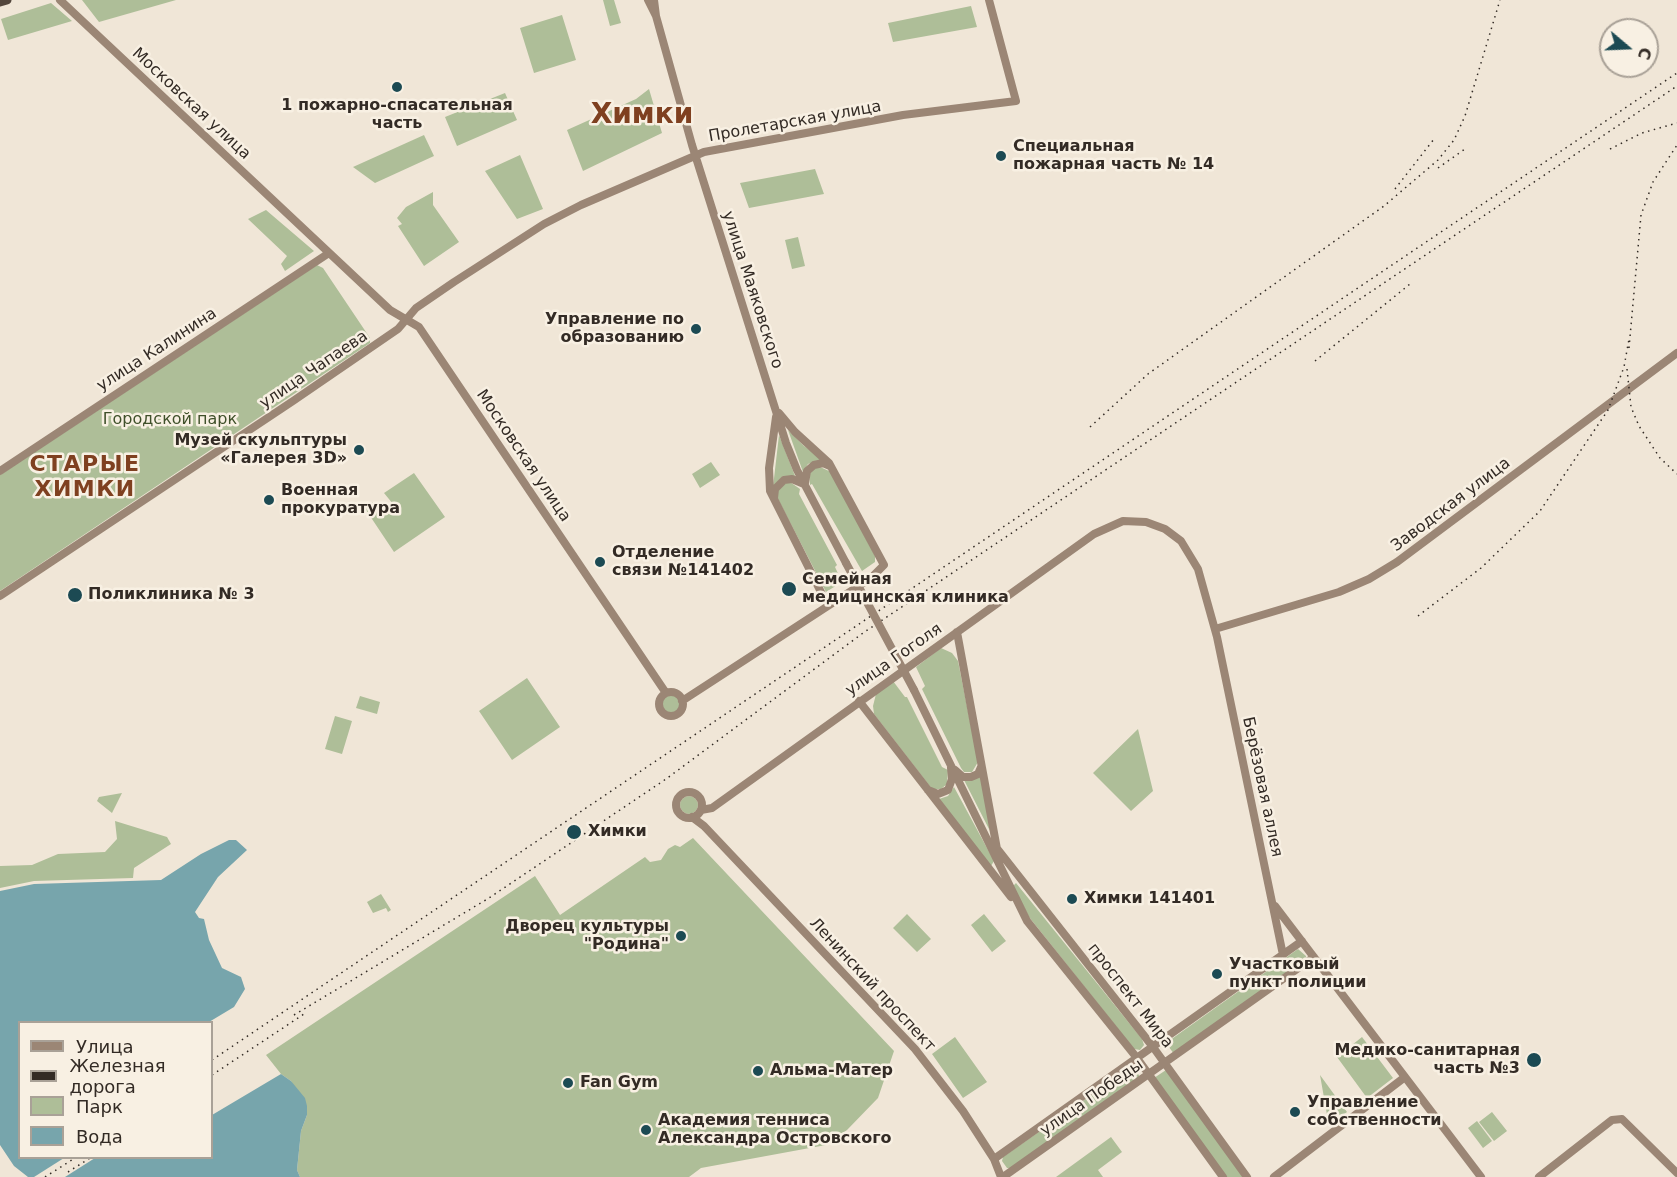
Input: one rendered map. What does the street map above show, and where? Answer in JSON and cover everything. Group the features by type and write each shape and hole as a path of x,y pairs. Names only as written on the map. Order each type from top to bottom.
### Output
{"highway":[{"path":"0,2 7,0"}],"street":[{"name":"Московская улица","path":"60,0 390,310 419,327 666,693"},
{"name":"улица Маяковского","path":"648,0 656,16"},
{"name":"улица Маяковского","path":"654,0 656,16 695,155 791,457 914,690"},
{"name":"Пролетарская улица","path":"407,322 416,308 544,224 695,155 902,116 1016,101 989,0"},
{"name":"улица Калинина","path":"0,471 331,255"},
{"name":"улица Чапаева","path":"0,596 183,475 407,322"},
{"name":"Заводская улица","path":"1215,629 1339,592 1397,562 1677,353"},
{"path":"682,700 675,693 666,693 659,702 661,710 667,715 679,712 682,700 871,578 884,566 832,468 776,409"},
{"path":"776,409 769,478 774,500 828,606"},
{"path":"774,500 775,489 784,480 792,479 804,484 807,471 814,465 823,463 832,468"},
{"name":"улица Гоголя","path":"696,815 712,808 1094,534 1115,524 1131,521 1156,525 1185,546 1198,568 1215,629"},
{"name":"Берёзовая аллея","path":"1215,629 1272,902 1481,1177"},
{"path":"957,632 997,849"},
{"name":"проспект Мира","path":"914,690 987,835 1018,905 1035,934 1137,1058 1222,1177"},
{"path":"860,701 1018,905"},
{"path":"950,764 958,774 967,777 976,775 981,766"},
{"path":"925,786 935,794 948,790 952,779 950,764"},
{"name":"Ленинский проспект","path":"696,815 915,1049 963,1111 994,1159 1002,1177"},
{"name":"проспект Мира","path":"987,835 1153,1047 1247,1177"},
{"path":"1272,902 1283,955"},
{"name":"улица Победы","path":"994,1159 1302,941"},
{"name":"улица Победы","path":"1002,1177 1314,957"},
{"path":"1274,1177 1405,1077"},
{"path":"1539,1177 1612,1120 1622,1119 1677,1173"}],"green space":[{"path":"82,0 176,0 99,22"},
{"path":"603,0 614,0 621,23 610,26"},
{"path":"51,3 72,21 8,40 1,19"},
{"path":"971,6 977,27 893,42 888,23"},
{"path":"562,15 576,60 534,73 520,28"},
{"path":"649,89 662,133 583,171 567,130 636,99"},
{"path":"505,93 517,120 457,146 445,117"},
{"path":"424,135 434,156 375,183 353,167"},
{"path":"520,155 543,209 517,219 485,171"},
{"path":"815,169 824,194 749,208 740,183"},
{"path":"433,192 433,205 459,242 424,266 398,226 402,224 397,218 406,207"},
{"path":"266,210 314,251 285,271 281,264 287,256 248,219"},
{"path":"798,237 805,266 792,269 785,240"},
{"name":"Городской парк","path":"317,265 323,268 370,338 370,343 0,591 0,475"},
{"path":"788,430 822,459 808,464 803,472"},
{"path":"779,435 795,476 783,476 773,487"},
{"path":"711,462 720,475 700,488 692,474"},
{"path":"818,466 831,472 875,556 875,562 862,571 812,484 810,485 809,472"},
{"path":"414,473 445,517 394,552 364,507 371,502 387,508 393,504 384,493"},
{"path":"790,482 800,489 799,494 837,565 835,567 842,582 826,592 777,497 777,490 782,484"},
{"path":"941,648 952,653 958,661 978,762 972,772 964,772 961,768 922,689 925,686 916,667"},
{"path":"527,678 560,727 512,760 479,711"},
{"path":"893,681 907,697 942,767 948,770 947,784 941,789 932,789 874,714 876,694"},
{"path":"671,694 678,697 681,704 678,711 671,714 664,711 661,704 664,697"},
{"path":"360,696 380,702 377,714 356,708"},
{"path":"335,716 352,721 342,754 325,749"},
{"path":"1138,729 1153,791 1131,811 1093,773"},
{"path":"982,771 990,831 964,780 972,780"},
{"path":"954,787 994,861 991,866 939,799 948,796"},
{"path":"122,793 112,813 97,801 99,797"},
{"path":"689,796 695,799 698,805 695,811 689,814 683,811 680,805 683,799"},
{"path":"115,821 167,837 171,844 134,868 133,878 34,881 0,888 0,866 32,865 58,854 105,852 117,839"},
{"path":"693,838 894,1051 878,1098 847,1130 826,1145 701,1168 689,1177 300,1177 297,1170 301,1131 307,1115 291,1081 281,1074 266,1055 535,876 560,915 645,857 650,862 661,860 668,849 675,845 680,847"},
{"path":"1016,883 1142,1039 1144,1045 1140,1050 1134,1049 1029,917 1013,886"},
{"path":"381,894 391,910 388,912 386,908 373,913 367,902"},
{"path":"907,914 931,939 917,952 893,928"},
{"path":"984,914 1006,941 992,952 971,925"},
{"path":"1298,949 1306,956 1306,959 1174,1054 1166,1043"},
{"path":"955,1037 987,1082 963,1098 932,1054"},
{"path":"1362,1037 1393,1078 1367,1098 1337,1057"},
{"path":"1133,1066 1140,1077 1011,1168 1007,1168 1002,1161 1003,1157"},
{"path":"1166,1070 1244,1177 1225,1177 1154,1078"},
{"path":"1320,1075 1347,1112 1329,1126"},
{"path":"1492,1112 1507,1131 1494,1141 1479,1122"},
{"path":"1477,1121 1492,1141 1483,1148 1468,1128"},
{"path":"1111,1137 1122,1152 1098,1170 1103,1177 1056,1177"}],"water":[{"path":"229,840 236,840 247,850 218,877 195,912 199,918 204,919 209,940 222,968 241,977 245,989 234,1007 211,1021 18,1021 18,1159 213,1159 213,1114 281,1074 291,1081 305,1098 307,1106 307,1115 301,1131 297,1170 300,1177 28,1177 14,1166 0,1145 0,891 34,884 161,880 201,854"}],"pier":[{"path":"62,1159 93,1159 65,1177 34,1177"}],"railway":[{"path":"1090,427 1148,374 1384,206 1438,160 1454,140 1465,116 1500,0"},
{"path":"213,1059 1677,73"},
{"path":"294,1015 489,898 666,779 863,633 1677,86"},
{"path":"1610,149 1642,133 1677,123"},
{"path":"1395,189 1434,139"},
{"path":"1629,348 1641,215 1653,182 1677,145"},
{"path":"1438,168 1465,149"},
{"path":"1315,361 1410,284"},
{"path":"1418,616 1481,568 1540,511 1608,410 1624,367 1629,339"},
{"path":"1627,369 1631,407 1639,426 1660,458 1677,474"},
{"path":"213,1074 304,1014"},
{"path":"45,1177 73,1159"},
{"path":"68,1172 88,1159"}],"place":[{"name":"1 пожарно-спасательная часть","path":"397,87"},
{"name":"Специальная пожарная часть № 14","path":"1001,156"},
{"name":"Управление по образованию","path":"696,329"},
{"name":"Музей скульптуры «Галерея 3D»","path":"359,450"},
{"name":"Военная прокуратура","path":"269,500"},
{"name":"Отделение связи №141402","path":"600,562"},
{"name":"Семейная медицинская клиника","path":"789,589"},
{"name":"Поликлиника № 3","path":"75,595"},
{"name":"Химки","path":"574,832"},
{"name":"Химки 141401","path":"1072,899"},
{"name":"Дворец культуры \"Родина\"","path":"681,936"},
{"name":"Участковый пункт полиции","path":"1217,974"},
{"name":"Медико-санитарная часть №3","path":"1534,1060"},
{"name":"Альма-Матер","path":"758,1071"},
{"name":"Fan Gym","path":"568,1083"},
{"name":"Управление собственности","path":"1295,1112"},
{"name":"Академия тенниса Александра Островского","path":"646,1130"}],"district":[{"name":"Химки","path":"642,116"},
{"name":"СТАРЫЕ ХИМКИ","path":"85,478"}]}
